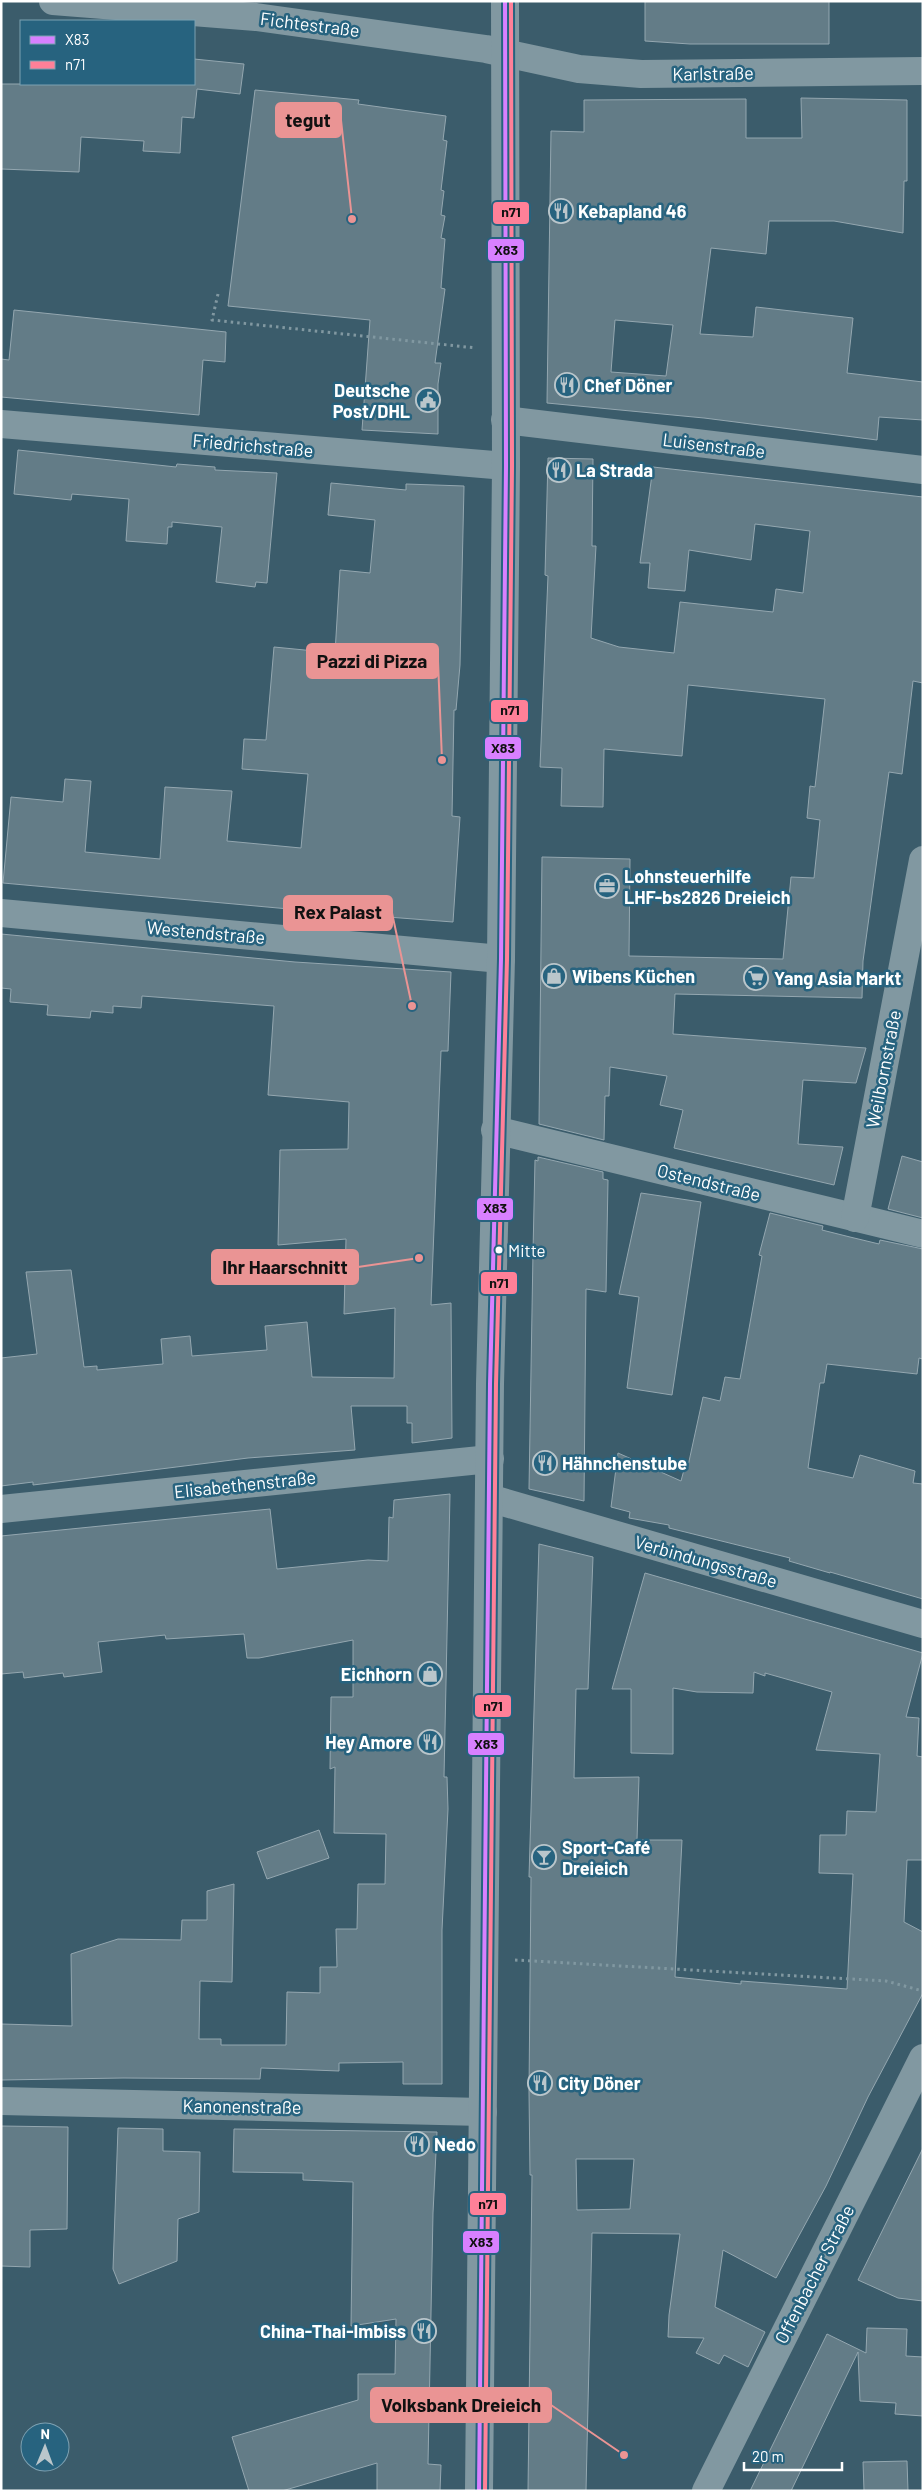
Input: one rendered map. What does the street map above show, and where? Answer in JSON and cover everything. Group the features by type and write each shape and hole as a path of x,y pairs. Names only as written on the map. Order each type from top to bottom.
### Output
{"street":[{"name":"Fichtestraße","path":"54,1 256,17 366,31 504,54"},
{"path":"479,2491 489,1498 495,1130 500,959 506,466 505,1"},
{"name":"Karlstraße","path":"504,54 579,69 642,74 923,71"},
{"name":"Luisenstraße","path":"505,420 923,470"},
{"name":"Friedrichstraße","path":"1,424 506,466"},
{"name":"Weilbornstraße","path":"855,1218 923,860"},
{"name":"Westendstraße","path":"1,913 500,959"},
{"name":"Ostendstraße","path":"495,1130 923,1234"},
{"name":"Elisabethenstraße","path":"1,1509 490,1459"},
{"name":"Verbindungsstraße","path":"489,1498 923,1624"},
{"name":"Offenbacher Straße","path":"706,2491 923,2058"},
{"name":"Kanonenstraße","path":"1,2101 483,2112"}],"path":[{"path":"218,294 212,320 505,351"},
{"path":"484,1959 886,1981 923,1990"}],"building":[{"path":"645,1 829,1 829,44 690,44 645,41"},
{"path":"195,59 244,64 240,94 197,89 194,118 182,117 180,153 143,151 144,141 81,137 79,172 1,169 1,84 195,85"},
{"path":"255,90 359,100 358,104 446,116 443,140 447,141 441,190 444,191 441,215 445,216 441,238 445,239 441,288 445,289 435,363 441,363 438,384 438,434 362,430 370,320 228,306"},
{"path":"801,98 907,100 907,181 904,181 903,233 834,221 769,221 766,254 711,248 700,334 753,337 756,307 853,318 847,373 923,382 923,420 879,417 877,440 704,418 547,403 551,131 584,132 584,100 746,99 746,138 802,138","holes":["615,320 673,325 666,376 611,372"]},
{"path":"14,310 226,332 225,362 203,360 199,415 1,397 1,359 9,360"},
{"path":"18,450 176,467 177,464 215,467 215,470 277,473 267,583 256,582 255,587 216,582 222,527 172,522 172,527 168,527 167,544 126,541 129,499 72,494 71,500 14,494"},
{"path":"548,458 593,459 592,546 596,546 591,638 619,647 674,653 680,602 773,612 776,589 803,593 810,531 755,524 751,560 689,550 685,591 648,588 650,563 640,563 653,467 923,497 923,683 913,681 902,774 889,772 863,961 862,998 675,994 673,1034 866,1048 856,1083 803,1080 798,1144 843,1147 834,1185 674,1148 683,1110 660,1105 667,1076 610,1067 609,1096 605,1096 604,1140 539,1124 542,857 630,859 629,956 783,959 791,877 814,878 820,820 807,818 810,786 815,787 825,699 688,685 682,756 604,749 603,807 561,806 562,768 540,767 548,576 545,575"},
{"path":"331,483 406,490 406,484 464,486 460,665 456,710 454,710 452,816 460,817 453,922 3,883 11,797 63,802 65,779 91,781 85,852 160,859 165,787 232,791 227,841 301,848 308,774 242,769 244,739 266,740 274,647 335,653 340,570 370,573 375,520 328,515"},
{"path":"1,934 295,962 451,972 448,1051 441,1051 431,1305 451,1303 452,1438 412,1443 412,1423 407,1423 407,1406 351,1406 355,1450 248,1458 33,1485 33,1482 1,1486 1,1358 37,1354 26,1272 71,1270 84,1367 97,1366 97,1370 163,1364 161,1339 190,1336 192,1356 267,1350 265,1326 307,1322 312,1377 394,1378 395,1308 344,1314 346,1239 278,1245 280,1150 348,1149 349,1102 268,1095 274,1006 142,996 141,1008 113,1006 113,1013 91,1011 90,1018 47,1015 48,1005 10,1002 11,989 1,988"},
{"path":"902,1156 923,1162 923,1218 888,1209"},
{"path":"538,1157 603,1172 603,1179 608,1180 606,1292 586,1289 584,1501 529,1489 535,1160 538,1161"},
{"path":"641,1193 701,1202 672,1395 627,1388 639,1297 619,1294"},
{"path":"770,1213 823,1226 822,1230 879,1244 880,1240 923,1249 923,1359 919,1358 917,1374 827,1364 824,1383 820,1383 808,1468 853,1478 860,1455 915,1471 913,1483 923,1484 923,1599 789,1561 790,1558 669,1528 669,1525 629,1518 630,1512 611,1507 618,1453 681,1481 685,1466 688,1466 703,1397 720,1401 725,1377 740,1379 762,1256 759,1255"},
{"path":"450,1494 444,1777 447,1777 448,1809 442,1930 442,2084 403,2084 403,2062 339,2063 339,2071 261,2068 260,2079 123,2078 1,2080 1,2024 72,2026 71,1954 118,1939 181,1940 182,1920 207,1920 207,1891 234,1884 232,1982 200,1981 199,2039 221,2039 221,2045 286,2045 287,1992 320,1993 320,1967 337,1967 336,1929 357,1929 358,1884 385,1884 386,1834 334,1833 335,1767 330,1769 331,1697 353,1697 353,1640 259,1658 247,1658 244,1634 166,1639 165,1635 98,1642 102,1672 64,1677 63,1673 24,1678 23,1672 1,1674 1,1536 270,1509 277,1569 368,1560 388,1561 389,1517 393,1518 394,1500"},
{"path":"539,1544 593,1557 588,1689 576,1689 574,1778 639,1777 637,1840 682,1840 675,1977 741,1984 741,1981 847,1989 853,1874 819,1873 820,1835 846,1835 847,1811 876,1812 880,1754 816,1750 832,1692 765,1673 765,1676 754,1672 753,1693 697,1692 673,1688 673,1754 631,1753 631,1689 612,1689 645,1573 923,1653 906,1717 919,1718 917,1756 923,1757 923,1860 907,1860 904,1922 923,1932 923,1993 868,2097 826,2186 776,2278 723,2250 715,2307 765,2332 748,2367 724,2355 719,2364 696,2353 704,2338 668,2337 669,2315 680,2234 592,2233 586,2491 528,2491 532,2175 530,2175 529,2092 531,1877 529,1877","holes":["576,2159 634,2159 630,2209 577,2210"]},
{"path":"319,1830 329,1858 267,1879 257,1852"},
{"path":"1,2126 68,2127 67,2229 30,2230 30,2267 1,2266"},
{"path":"118,2128 163,2129 163,2151 200,2152 199,2212 178,2219 177,2261 119,2284 113,2269"},
{"path":"234,2129 437,2132 433,2213 428,2464 441,2465 440,2491 377,2491 377,2463 282,2491 249,2491 232,2437 358,2400 358,2374 395,2374 396,2319 351,2326 353,2182 303,2180 303,2173 233,2172"},
{"path":"923,2148 923,2301 898,2298 858,2280"},
{"path":"867,2328 907,2329 906,2356 923,2357 923,2416 895,2414 896,2403 860,2401 858,2352 791,2491 750,2491 827,2334 866,2353"},
{"path":"907,2461 908,2491 864,2491 863,2462"}],"transit line":[{"name":"X83","path":"479,2491 490,1384 501,959 506,466 505,1"},
{"name":"n71","path":"485,2491 496,1384 507,959 512,466 511,1"}],"place":[{"name":"Kebapland 46","path":"561,211"},
{"name":"tegut","path":"352,219"},
{"name":"Chef Döner","path":"567,385"},
{"name":"Deutsche Post/DHL","path":"428,400"},
{"name":"La Strada","path":"559,470"},
{"name":"Pazzi di Pizza","path":"442,760"},
{"name":"Lohnsteuerhilfe LHF-bs2826 Dreieich","path":"607,886"},
{"name":"Wibens Küchen","path":"554,976"},
{"name":"Yang Asia Markt","path":"756,978"},
{"name":"Rex Palast","path":"412,1006"},
{"name":"Mitte","path":"499,1250"},
{"name":"Ihr Haarschnitt","path":"419,1258"},
{"name":"Hähnchenstube","path":"545,1463"},
{"name":"Eichhorn","path":"430,1674"},
{"name":"Hey Amore","path":"430,1742"},
{"name":"Sport-Café Dreieich","path":"544,1857"},
{"name":"City Döner","path":"540,2083"},
{"name":"Nedo","path":"417,2144"},
{"name":"China-Thai-Imbiss","path":"424,2331"},
{"name":"Volksbank Dreieich","path":"624,2455"}]}
